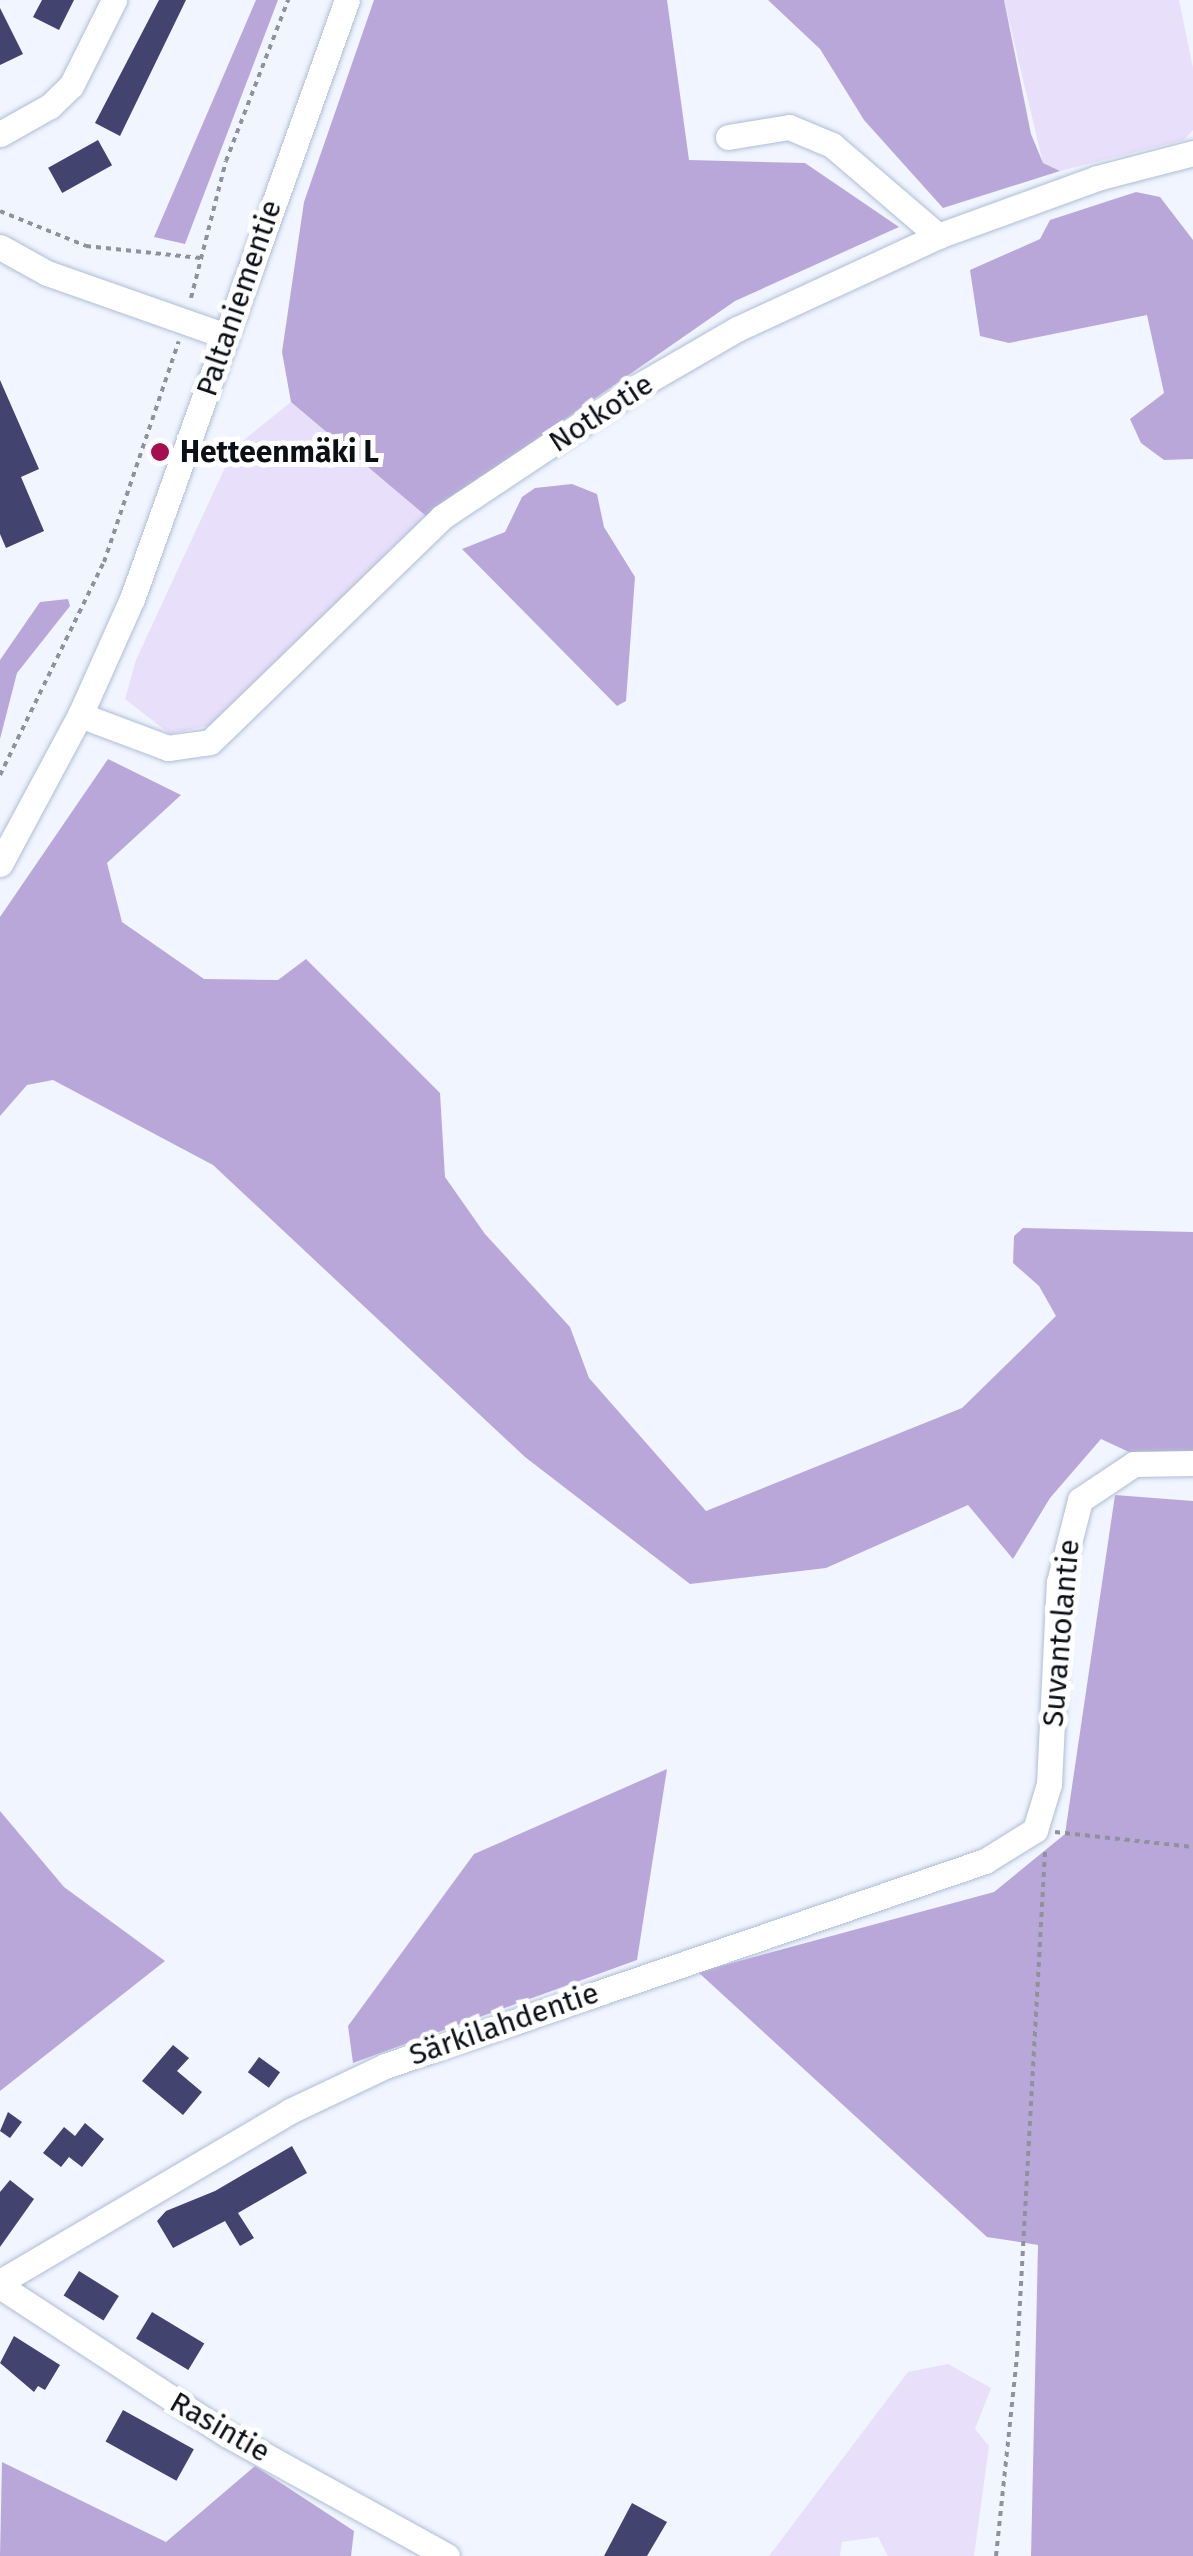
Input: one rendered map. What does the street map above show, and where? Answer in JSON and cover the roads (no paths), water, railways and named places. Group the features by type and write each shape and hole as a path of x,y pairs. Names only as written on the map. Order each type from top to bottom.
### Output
{"street":[{"path":"0,134 50,106 72,86 114,0"},
{"name":"Paltaniementie","path":"0,864 80,715 179,479 346,0"},
{"path":"728,138 789,127 832,145 938,236"},
{"name":"Notkotie","path":"80,715 168,748 210,742 442,517 736,329 938,236 1097,178 1193,153"},
{"path":"0,247 47,272 226,336"},
{"name":"Suvantolantie","path":"1036,1830 1049,1784 1061,1567 1080,1500 1134,1464 1193,1463"},
{"name":"Särkilahdentie","path":"0,2284 290,2111 385,2066 985,1861 1036,1830"},
{"name":"Rasintie","path":"0,2284 228,2434 447,2556"}],"place":[{"name":"Hetteenmäki L","path":"160,452"}]}
